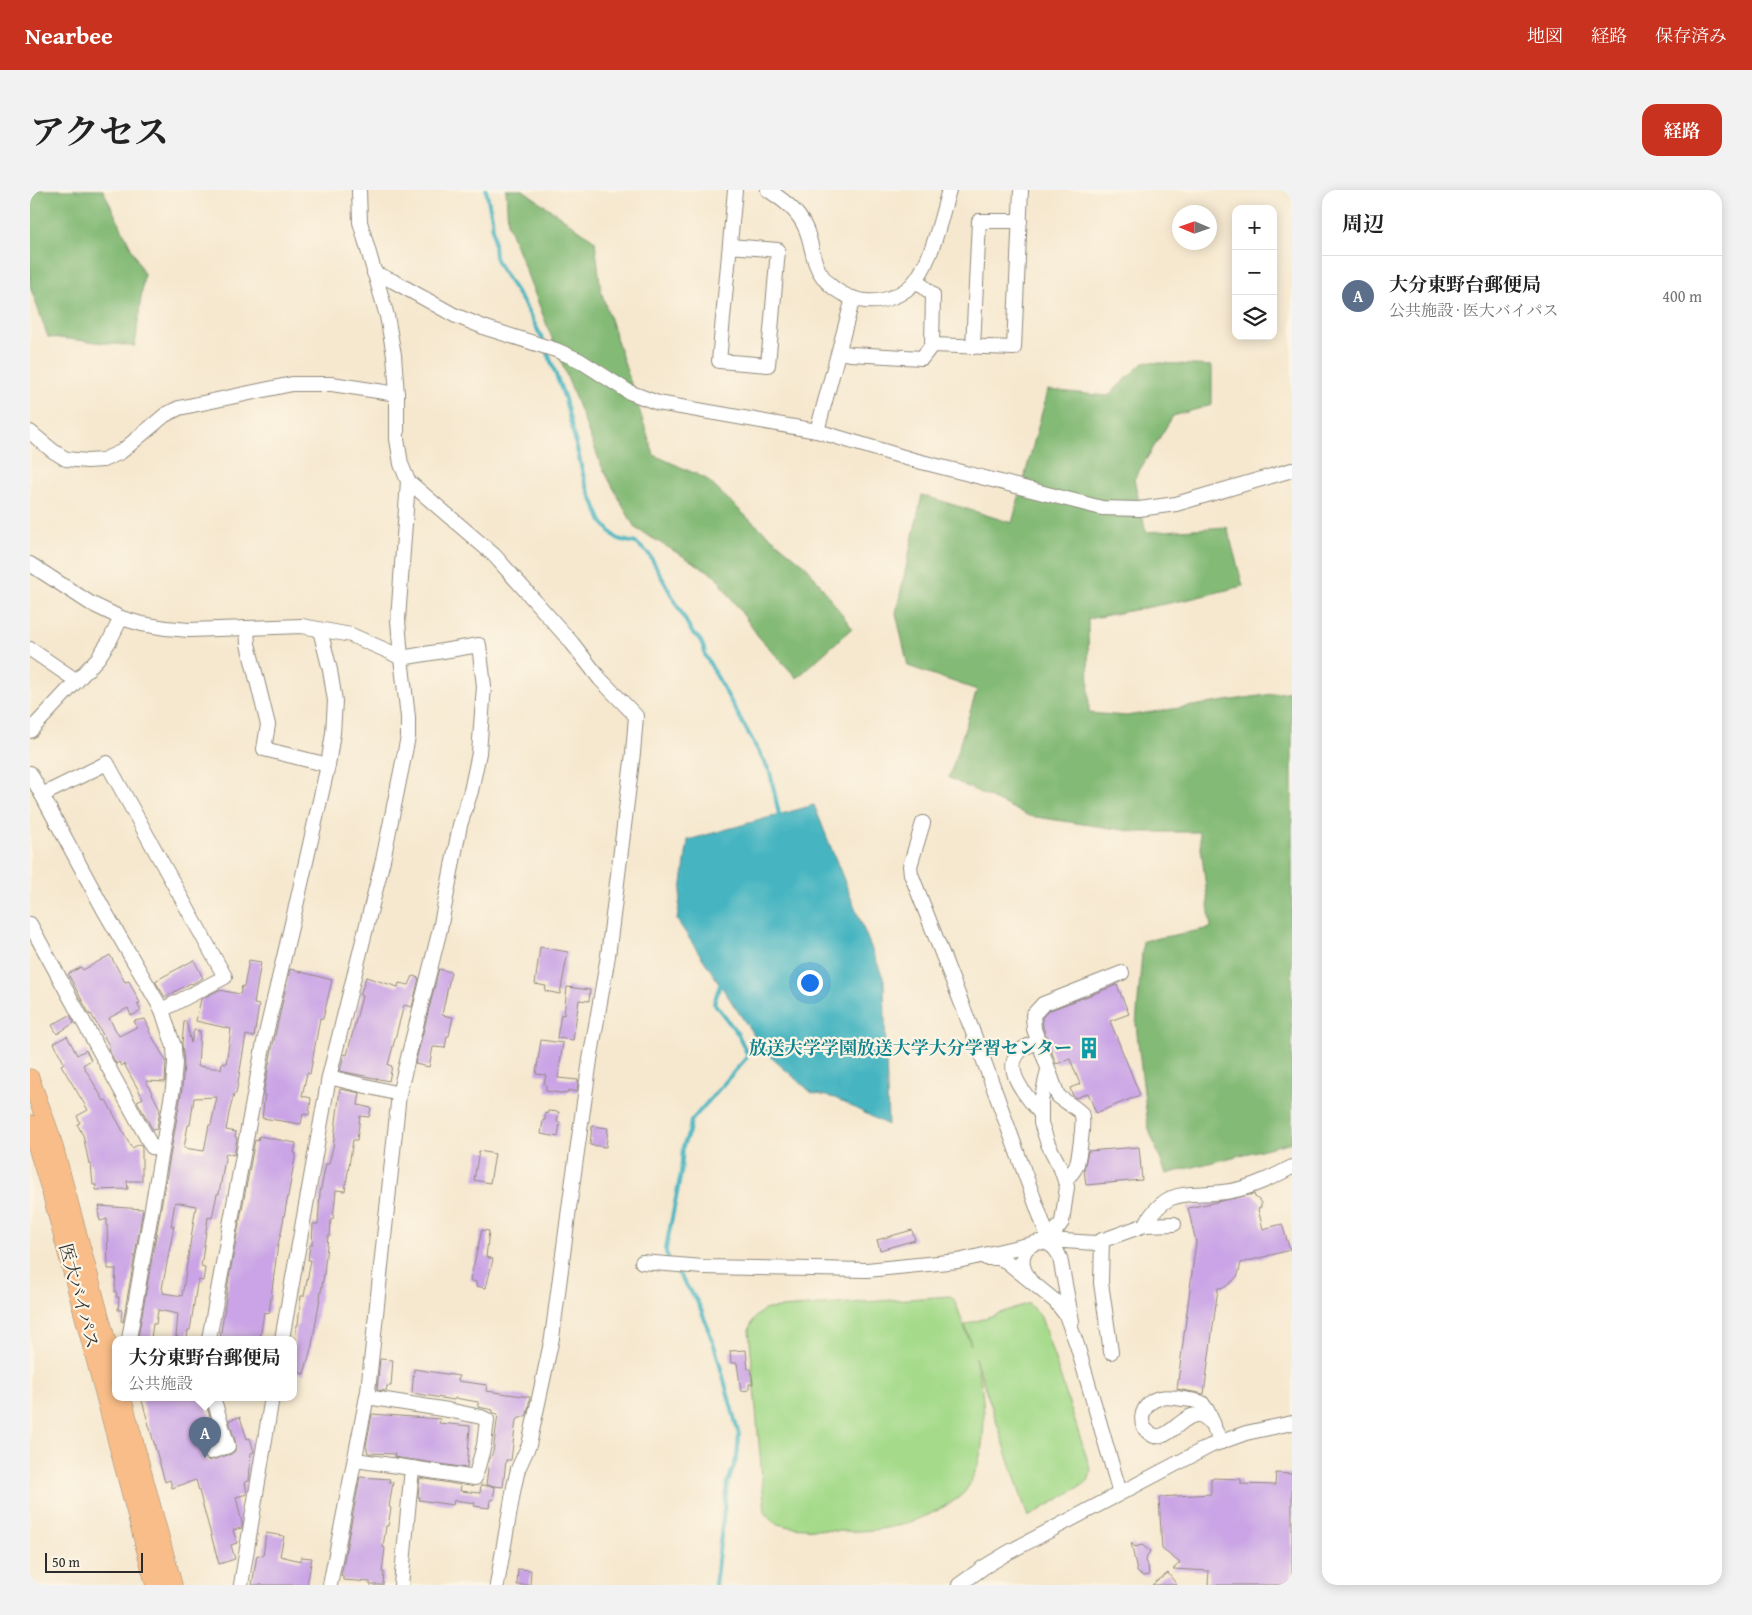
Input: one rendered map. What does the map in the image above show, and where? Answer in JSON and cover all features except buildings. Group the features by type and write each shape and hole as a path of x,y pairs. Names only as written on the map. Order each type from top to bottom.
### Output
{"main road":[{"name":"医大バイパス","path":"30,1078 54,1144 112,1360"},
{"name":"医大バイパス","path":"30,1124 54,1201 155,1585"},
{"path":"123,1401 173,1585"}],"street":[{"path":"359,190 360,222 387,316 394,355 397,394 397,439 400,464 408,481 494,555 600,679 636,716 608,956 590,1060 552,1338 529,1445 518,1469 497,1585"},
{"path":"730,246 778,250 768,365 719,361 735,190"},
{"path":"768,190 786,196 802,220 809,237 814,261 822,277 835,289 854,298 874,301 892,297 908,288 916,280 928,258 948,190"},
{"path":"932,345 1014,348 1021,190"},
{"path":"973,347 979,221 1020,221"},
{"path":"374,273 393,281 454,315 486,328 556,350 579,360 629,392 658,403 817,432 910,459 1102,508 1139,509 1176,504 1292,470"},
{"path":"839,352 922,358 932,345 933,295 916,280"},
{"path":"817,432 854,298"},
{"path":"30,432 66,459 103,460 121,452 165,415 179,408 292,384 332,384 397,394"},
{"path":"283,1336 329,1077 383,860 408,737 408,717 398,620 408,481"},
{"path":"30,564 90,603 121,618 142,624 166,628 302,626 351,635 401,658 479,645 484,686 479,753 460,825 440,929 399,1094 367,1397 330,1585"},
{"path":"30,731 98,658 121,618"},
{"path":"248,628 248,644 268,725 264,749 328,766"},
{"path":"210,1336 264,1042 328,766 333,733 334,701 330,670 320,630"},
{"path":"30,649 77,681"},
{"path":"42,795 108,763 225,977 162,1010"},
{"path":"30,773 104,910 162,1010 174,1046 175,1063 162,1150 130,1336"},
{"path":"924,823 910,866 911,874 980,1053 1042,1241 1053,1247 1059,1254 1077,1345"},
{"path":"30,924 152,1147 162,1150"},
{"path":"1065,1180 1077,1163 1083,1123 1082,1116 1058,1096 1034,1029 1033,1015 1039,1007 1122,973"},
{"path":"1039,1042 1024,1048 1013,1063 1014,1074 1020,1087 1041,1114"},
{"path":"1037,1287 1022,1267 1022,1257 1026,1250 1042,1241 1062,1222 1066,1196 1065,1180 1044,1133 1041,1114 1048,1070"},
{"path":"329,1077 399,1094"},
{"path":"1145,1225 1155,1209 1173,1196 1232,1191 1267,1180 1292,1167"},
{"path":"958,1261 1042,1241 1095,1243 1145,1225 1174,1224"},
{"path":"1102,1240 1101,1283 1111,1352"},
{"path":"642,1262 703,1267 847,1271 1002,1258 1052,1298 1066,1316 1077,1345 1120,1493"},
{"path":"1052,1298 1060,1288 1062,1269"},
{"path":"355,1460 475,1478 484,1445 487,1420 481,1417 367,1397"},
{"path":"1214,1425 1204,1418 1190,1416 1182,1420 1166,1435 1157,1437 1144,1428 1142,1416 1144,1410 1159,1398 1172,1397 1202,1403 1207,1410 1214,1425 1221,1442"},
{"path":"210,1452 228,1446 214,1401"},
{"path":"241,1585 271,1401"},
{"path":"959,1585 995,1560 1184,1458 1246,1433 1292,1423"},
{"path":"401,1585 412,1468"}],"green space":[{"path":"30,190 103,190 144,274 135,346 48,337 30,286"},
{"path":"506,190 523,190 595,241 601,291 654,455 705,478 749,519 807,567 852,628 797,678 758,636 715,575 635,528 602,467 508,225"},
{"path":"1144,362 1212,366 1212,405 1173,416 1134,479 1146,532 1227,527 1243,586 1190,599 1088,619 1089,713 1126,716 1292,691 1292,1142 1166,1174 1148,1127 1136,1025 1143,941 1211,928 1199,832 1137,832 1029,816 949,778 977,690 908,666 896,613 922,495 1012,523 1048,390 1108,396"},
{"path":"950,1296 956,1304 971,1345 965,1325 1026,1304 1029,1304 1041,1317 1091,1471 1088,1482 1028,1517 975,1357 983,1396 983,1436 974,1475 964,1493 958,1498 929,1515 895,1526 877,1529 859,1531 823,1530 788,1526 772,1521 765,1512 749,1330 756,1317 767,1309"}],"water":[{"path":"814,805 884,980 888,1125 835,1098 812,1093 765,1052 677,920 688,840"}],"waterway":[{"path":"486,190 492,218 495,257 523,302 544,342"},
{"path":"547,351 565,399 585,482 602,522 617,539 636,543 649,554 693,634 702,643 705,655 770,772 780,819"},
{"path":"670,1261 666,1254 666,1248 681,1173 683,1146 691,1121 748,1056 738,1034 714,1003 721,982"},
{"path":"674,1267 697,1301 702,1312 716,1351 739,1435 737,1457 727,1485 715,1585"}],"place":[{"name":"放送大学学園放送大学大分学習センター","path":"1089,1048"},
{"name":"大分東野台郵便局","path":"205,1458"}]}
